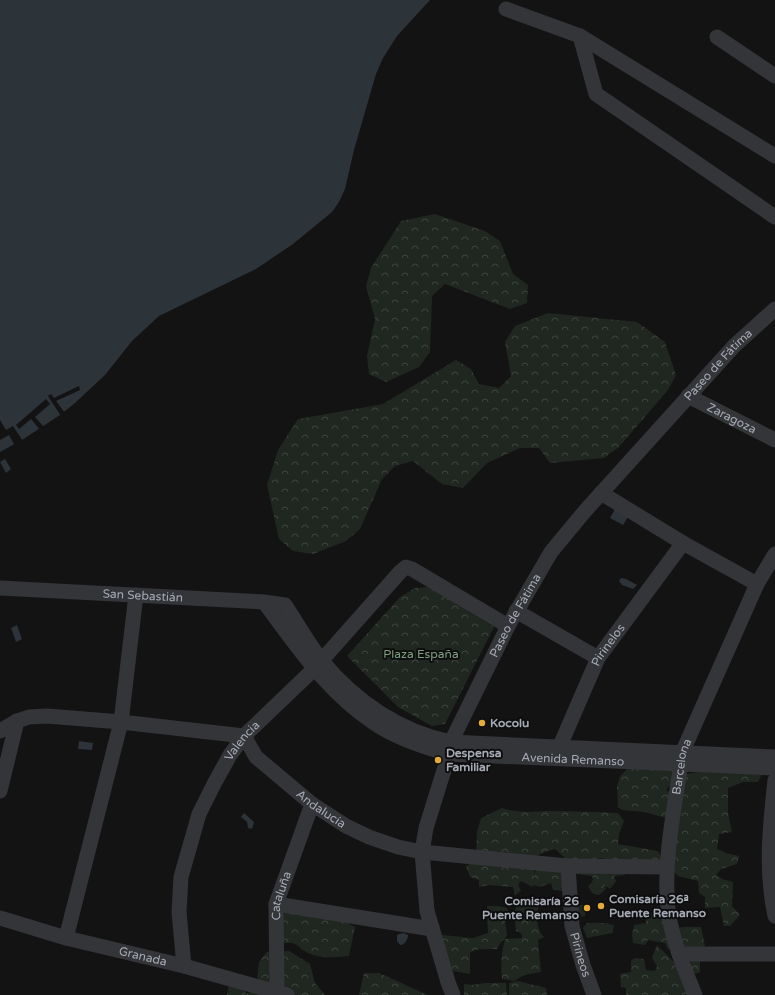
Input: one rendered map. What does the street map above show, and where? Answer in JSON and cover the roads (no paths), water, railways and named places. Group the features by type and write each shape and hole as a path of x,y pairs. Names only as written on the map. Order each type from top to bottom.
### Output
{"street":[{"path":"506,9 580,36 775,156"},
{"path":"580,36 596,94 775,217"},
{"path":"717,37 775,76"},
{"name":"Paseo de Fátima","path":"453,995 427,910 422,852 426,828 450,748 508,626 551,552 601,493 734,346 775,310"},
{"name":"Zaragoza","path":"688,396 775,440"},
{"path":"601,493 684,543 757,584"},
{"name":"Pirinelos","path":"557,753 598,658 684,543"},
{"name":"Barcelona","path":"695,995 679,954 668,911 666,867 681,758 757,584 775,554"},
{"name":"Valencia","path":"184,966 179,912 181,877 199,814 230,755 244,736 318,665 406,567 418,572 508,626"},
{"name":"San Sebastián","path":"0,588 264,602 285,605"},
{"path":"66,938 121,722 136,595"},
{"name":"Avenida Remanso","path":"264,602 318,665 380,714 450,748 681,758 775,757"},
{"name":"Avenida Remanso","path":"285,605 318,665"},
{"path":"516,611 598,658"},
{"path":"0,731 17,721 29,717 47,716 121,722 244,736"},
{"path":"0,791 17,721"},
{"name":"Andalucía","path":"244,736 256,757 312,804 346,826 369,837 398,847 422,852 568,866 666,867"},
{"name":"Avenida Remanso","path":"681,758 775,768"},
{"path":"775,780 769,840 771,887 775,916"},
{"name":"Cataluña","path":"282,994 276,904 312,804"},
{"name":"Pirineos","path":"568,866 572,926 583,965 594,995"},
{"path":"276,904 432,929"},
{"name":"Granada","path":"0,918 66,938 184,966 282,994"},
{"path":"679,954 775,954"}],"place":[{"name":"Kocolu","path":"482,723"},
{"name":"Despensa Familiar","path":"438,760"},
{"name":"Comisaría 26ª Puente Remanso","path":"601,906"},
{"name":"Comisaría 26 Puente Remanso","path":"587,908"}],"park label":[{"name":"Plaza España","path":"421,654"}]}
